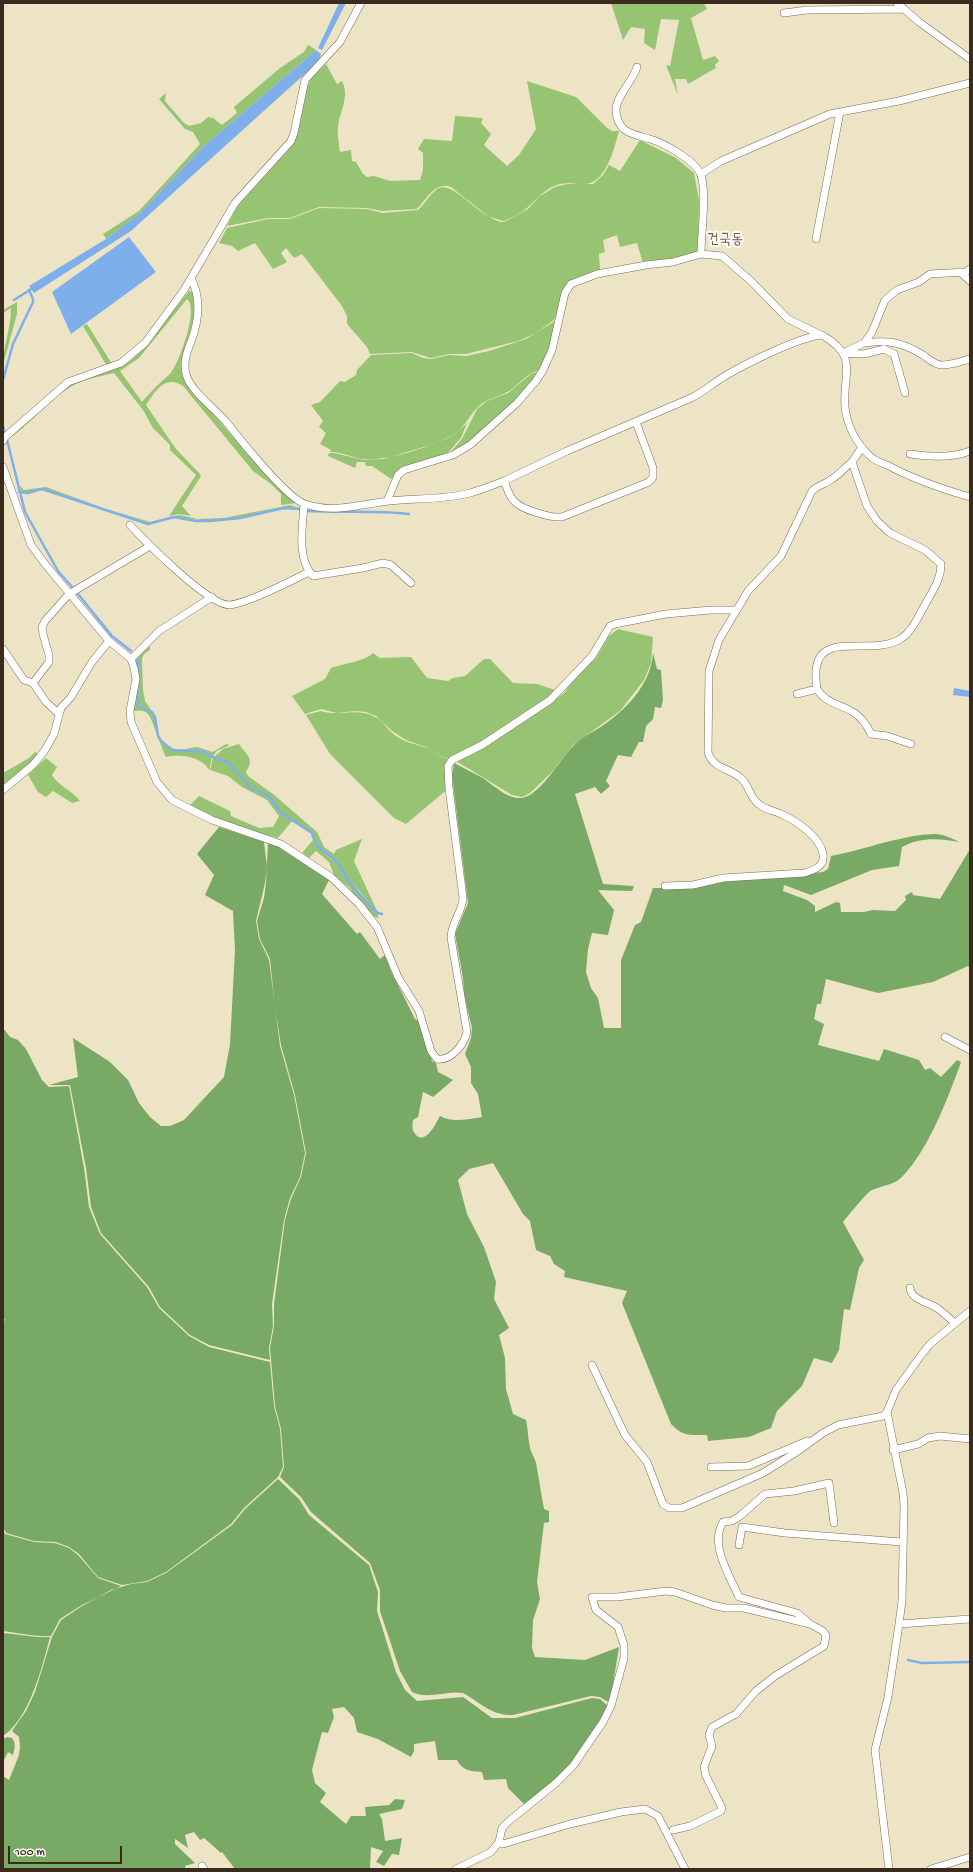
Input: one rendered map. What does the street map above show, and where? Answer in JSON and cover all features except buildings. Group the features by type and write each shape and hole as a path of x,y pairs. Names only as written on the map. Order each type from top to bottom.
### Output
{"street":[{"path":"3,441 5,437 68,382 121,363 134,354 167,315 191,278 235,203 291,141 305,80 340,42 361,3"},
{"path":"897,3 970,59"},
{"path":"784,14 807,10 904,9"},
{"path":"636,66 634,77 618,101 616,109 620,124 631,135 658,142 692,162 701,174 703,198 701,254"},
{"path":"701,174 721,161 830,114 899,101 970,83"},
{"path":"816,239 840,112"},
{"path":"387,501 398,475 404,470 453,455 470,445 517,403 536,381 552,350 565,292 571,284 597,274 646,264 673,262 701,254 722,256 727,259 788,319 822,335 834,343 844,353 847,371 845,406 846,416 854,436 872,458 900,472 970,497"},
{"path":"864,344 872,332 885,300 897,290 919,282 930,274 960,272 970,269"},
{"path":"960,272 970,281"},
{"path":"191,278 196,288 197,320 184,363 186,376 190,385 222,417 249,451 293,496 304,504 337,508 356,508 387,501 454,496 471,493 504,481 567,451 705,391 723,377 747,364 796,343 822,335"},
{"path":"844,353 864,344 895,342 917,351 936,364 943,365 970,359"},
{"path":"844,353 864,354 884,350 894,354 905,392"},
{"path":"504,481 515,502 522,507 553,518 562,518 573,514 649,482 654,477 653,468 636,422"},
{"path":"665,886 693,885 723,878 804,874 816,870 821,865 823,856 821,846 816,837 784,815 760,805 743,780 715,765 708,753 709,672 719,640 735,610 748,591 781,556 812,491 819,485 834,478 852,462 862,447"},
{"path":"910,454 924,456 946,455 970,451"},
{"path":"852,462 867,506 877,521 890,533 925,550 941,564 941,575 910,632 901,639 882,644 837,647 826,650 820,654 817,666 816,689 824,698 853,712 866,724 871,734 887,736 911,744"},
{"path":"3,467 31,544 69,594 110,641 130,659 134,668 136,679 130,712 131,722 157,782 164,792 176,802 212,820 281,844 331,877 347,891 378,926 398,977 419,1011 432,1054 435,1058 440,1060 445,1059 457,1050 464,1041 467,1032 451,938 451,928 461,909 463,898 449,788 449,763 456,756 482,745 550,700 592,656 610,626 666,614 711,610 735,610"},
{"path":"304,504 301,538 304,559 309,572 313,576 363,568 383,563 391,565 411,582"},
{"path":"130,525 150,546 212,597 225,604 232,604 264,593 309,572"},
{"path":"33,683 50,662 42,626 69,594 150,546"},
{"path":"130,659 159,631 212,597"},
{"path":"3,790 34,764 45,750 54,734 58,713 71,697 92,662 110,641"},
{"path":"3,650 24,680 33,683 46,702 58,713"},
{"path":"797,694 816,689"},
{"path":"945,1037 970,1050"},
{"path":"910,1288 910,1292 914,1297 936,1308 955,1323"},
{"path":"889,1869 875,1750 888,1697 902,1601 903,1493 893,1450 887,1412 896,1390 930,1344 970,1311"},
{"path":"592,1365 625,1435 646,1462 663,1504 669,1508 682,1508 757,1476 798,1451 815,1438"},
{"path":"711,1467 748,1466 815,1438 846,1423 876,1418 887,1412"},
{"path":"893,1450 918,1444 928,1438 940,1436 970,1439"},
{"path":"670,1832 690,1826 721,1811 722,1808 706,1776 704,1767 712,1746 709,1735 712,1727 736,1714 756,1691 775,1676 824,1646 826,1636 823,1631 810,1624 797,1613 739,1597 720,1551 718,1540 720,1527 723,1522 740,1516 765,1494 794,1491 829,1483 834,1523"},
{"path":"739,1545 742,1527 793,1534 902,1542"},
{"path":"456,1869 491,1852 499,1842 502,1828 556,1783 573,1766 603,1722 611,1706 624,1658 624,1645 618,1627 596,1610 592,1597 617,1597 666,1591 676,1592 712,1605 726,1608 744,1608 810,1624"},
{"path":"899,1624 970,1619"},
{"path":"499,1842 503,1844 570,1824 621,1812 645,1809 658,1816 670,1832 685,1869"},
{"path":"931,1869 970,1857"}],"green space":[{"path":"611,3 704,3 707,9 691,18 703,60 715,56 719,61 715,65 716,68 688,84 686,79 675,79 678,95 666,65 670,66 679,20 661,19 655,50 644,43 645,29 631,27 623,40"},
{"path":"308,45 316,50 204,146 139,214 106,239 103,234 139,211 200,144 193,132 185,129 159,99 166,93 165,101 184,123 189,126 201,123 208,117 213,118 222,125 237,113 234,107 280,68 304,52"},
{"path":"326,64 337,84 342,81 345,93 338,129 340,152 351,150 352,161 356,162 363,174 367,177 374,176 390,181 420,180 423,170 423,153 418,149 424,139 452,141 455,116 483,118 481,123 491,134 484,145 507,166 519,155 536,129 527,81 576,97 607,128 612,131 619,131 615,147 604,172 592,182 585,184 568,183 556,185 545,191 523,211 504,221 489,217 451,187 445,186 431,192 417,209 382,211 367,208 319,207 290,218 268,218 227,226 237,207 291,147 297,131 303,99 309,83 316,73"},
{"path":"640,140 676,158 694,173 699,200 698,254 672,260 643,263 637,243 620,247 617,235 603,240 605,252 599,254 600,272 573,282 554,320 534,334 518,341 466,354 449,354 431,358 412,352 370,354 367,347 347,324 347,316 342,306 302,254 294,258 286,248 281,253 287,262 273,269 255,243 238,251 232,246 219,243 227,228 268,219 290,219 319,208 367,209 382,213 418,210 434,191 444,187 459,195 486,215 495,220 504,222 528,209 540,196 555,187 567,184 593,184 603,175 609,165 620,171"},
{"path":"189,291 194,292 194,319 182,366 185,382 248,454 297,503 281,505 281,494 271,484 253,471 183,386 177,383 171,382 161,386 146,405 176,449 201,476 182,506 191,516 179,514 169,516 196,475 170,450 170,445 153,428 143,410 114,373 87,380 68,388 17,433 8,439 7,436 70,384 114,369 129,362 142,350","holes":["187,299 190,304 190,323 175,365 170,374 142,402 120,371 139,358"]},
{"path":"17,302 17,314 3,365 11,308 3,313 3,310"},
{"path":"555,321 550,351 541,370 532,373 509,391 488,400 481,405 474,411 461,429 453,435 434,444 396,456 372,459 362,459 330,452 331,450 320,444 326,433 319,427 323,421 311,405 320,402 340,381 345,382 356,375 357,370 371,355 412,353 423,358 431,359 449,355 466,356 489,351 526,339"},
{"path":"87,324 112,364 107,366 83,326"},
{"path":"540,371 524,393 469,444 448,455 462,439 477,409 487,401 508,393 531,374"},
{"path":"467,423 461,438 446,455 398,472 391,479 372,466 366,466 365,462 357,462 355,468 328,456 329,453 334,453 364,460 383,459 434,444 455,434"},
{"path":"20,486 24,490 46,487 106,509 150,522 179,515 198,519 224,518 290,505 300,508 283,507 240,517 211,521 174,517 148,523 42,488 24,493 21,491"},
{"path":"618,629 653,637 651,663 644,680 620,711 573,745 552,772 530,793 522,797 512,795 456,761 551,703 564,693 577,675 596,658 609,636"},
{"path":"150,646 150,650 144,654 142,659 143,690 145,701 152,711 139,704 140,675 138,657"},
{"path":"373,653 380,658 411,657 427,678 448,681 453,678 465,676 484,659 490,659 513,683 537,684 558,691 550,700 452,760 443,757 426,747 406,740 392,731 376,716 366,712 355,711 337,713 321,709 305,714 292,696 325,679 331,668 360,660 370,656"},
{"path":"653,653 657,669 661,670 663,700 661,708 655,707 653,719 646,726 643,742 639,742 631,757 618,755 606,781 610,786 601,794 595,787 575,794 603,884 634,886 632,891 598,890 614,910 608,935 592,933 588,949 586,972 591,988 598,998 604,1028 621,1028 621,960 635,925 641,922 653,888 678,888 823,872 828,869 831,856 897,839 936,834 959,842 937,839 915,841 902,847 899,866 872,870 811,895 784,885 783,891 807,900 815,906 815,912 836,902 840,903 841,912 864,912 873,910 895,911 906,900 905,896 912,892 913,895 940,899 970,849 970,968 968,966 933,982 878,993 826,979 821,1004 817,1004 814,1019 824,1024 818,1045 879,1061 884,1049 919,1060 925,1070 930,1068 941,1077 957,1060 961,1062 937,1122 921,1152 912,1165 898,1180 891,1184 872,1190 862,1199 843,1222 864,1260 859,1268 850,1310 844,1309 839,1350 832,1363 814,1358 802,1386 777,1411 771,1428 749,1437 708,1441 707,1435 683,1433 675,1428 671,1424 622,1303 627,1291 564,1277 565,1271 554,1264 550,1256 536,1250 530,1221 523,1214 493,1163 469,1169 458,1180 467,1214 484,1247 496,1282 494,1299 509,1328 499,1335 505,1358 506,1389 513,1414 526,1420 530,1448 536,1463 544,1509 549,1511 549,1522 544,1523 537,1582 540,1599 533,1620 532,1648 535,1657 585,1660 619,1647 610,1703 600,1697 591,1696 513,1715 506,1715 487,1708 463,1693 456,1692 425,1695 412,1692 400,1671 380,1611 380,1590 370,1563 311,1512 301,1497 280,1477 284,1467 281,1429 275,1406 270,1348 274,1326 274,1304 285,1220 291,1199 301,1177 306,1153 295,1095 281,1045 275,1008 270,959 260,939 257,921 264,898 268,842 278,846 329,880 322,894 357,934 360,932 380,959 386,954 390,969 415,1019 421,1023 432,1061 436,1063 438,1072 453,1080 433,1097 423,1092 418,1117 413,1120 412,1124 416,1135 423,1137 427,1135 440,1116 455,1120 482,1117 478,1094 471,1083 471,1067 465,1054 471,1038 472,1028 464,995 463,978 455,934 468,903 452,776 454,763 481,777 505,794 515,798 528,796 543,784 574,745 611,720 636,695 648,675"},
{"path":"137,657 139,675 138,705 150,711 154,716 157,733 161,742 170,749 200,752 212,757 209,770 201,762 190,757 166,757 149,715 144,711 134,711"},
{"path":"321,711 328,713 355,712 369,714 380,720 399,738 427,748 444,758 451,760 449,788 406,824 394,818 330,754 306,715"},
{"path":"226,744 230,745 217,751 213,756 206,751 180,750 197,747 213,752"},
{"path":"239,744 250,760 249,767 246,772 248,776 273,794 317,832 324,847 334,854 336,850 362,839 354,861 378,913 344,873 341,867 319,845 313,833 282,813 271,797 250,786 229,763 214,757 223,749"},
{"path":"35,752 39,754 34,761 3,787 3,773 29,758"},
{"path":"46,758 57,767 52,775 55,779 80,801 72,803 53,791 46,797 38,792 28,775"},
{"path":"213,758 229,764 249,787 270,797 281,814 292,821 278,838 221,822 189,806 199,796 230,811 231,816 259,828 273,827 279,816 267,800 242,787 228,776 210,770"},
{"path":"219,827 264,842 267,867 265,883 256,921 259,939 269,960 280,1046 294,1095 305,1153 300,1177 290,1198 284,1220 272,1304 273,1326 269,1348 270,1360 209,1345 190,1335 160,1307 149,1287 101,1233 91,1207 86,1168 70,1085 49,1085 78,1077 73,1038 110,1062 128,1080 139,1103 150,1117 161,1126 170,1126 184,1120 224,1077 230,1044 235,950 233,911 205,895 214,875 197,854"},
{"path":"313,840 325,854 340,867 343,874 378,914 378,918 370,915 354,897 351,889 334,875 329,862 316,851 309,858 302,853"},
{"path":"3,1028 10,1037 18,1040 26,1049 42,1080 49,1087 69,1086 84,1168 89,1207 100,1234 147,1287 159,1308 189,1336 209,1347 270,1362 274,1406 280,1429 283,1467 278,1477 244,1508 231,1524 166,1572 147,1581 122,1585 98,1577 79,1554 69,1547 56,1542 34,1541 6,1533 3,1527 3,1322 5,1320 3,1316"},
{"path":"278,1479 299,1499 309,1515 369,1565 378,1592 377,1611 396,1672 405,1690 417,1701 463,1697 492,1718 515,1718 592,1698 600,1699 608,1706 604,1716 567,1770 535,1797 524,1804 508,1788 506,1779 484,1780 482,1772 467,1770 459,1764 457,1760 438,1760 435,1741 414,1744 414,1751 411,1757 378,1739 357,1732 354,1718 344,1707 332,1709 334,1717 328,1733 322,1732 312,1770 315,1783 326,1793 320,1802 346,1824 351,1816 366,1816 365,1807 389,1805 395,1799 405,1800 402,1809 379,1814 382,1819 385,1841 402,1838 399,1855 392,1854 384,1866 376,1862 383,1851 371,1847 370,1869 235,1869 222,1852 221,1853 204,1838 200,1840 194,1832 185,1835 188,1848 175,1839 175,1844 195,1863 185,1866 185,1869 3,1869 3,1776 9,1780 19,1755 20,1747 19,1737 12,1731 26,1711 35,1692 52,1637 61,1620 82,1606 111,1590 131,1584 147,1582 166,1573 232,1525 245,1509"},
{"path":"3,1530 5,1534 34,1542 55,1543 69,1548 78,1555 98,1578 121,1586 82,1605 60,1619 51,1636 3,1631"},
{"path":"3,1633 50,1637 39,1677 28,1705 21,1717 3,1736"},
{"path":"7,1737 12,1738 15,1748 13,1755 8,1752 3,1762 3,1739"}],"water":[{"path":"339,3 346,3 322,50 318,48"},
{"path":"316,50 321,54 318,62 131,231 34,293 29,286 106,239 139,214 204,146"},
{"path":"129,237 156,272 71,334 52,292"},
{"path":"954,688 970,691 970,697 953,695"}],"waterway":[{"path":"14,300 33,288"},
{"path":"3,380 13,344 33,302 29,290"},
{"path":"3,426 5,434"},
{"path":"7,440 25,512 58,571 73,588"},
{"path":"19,492 28,493 42,489 148,524 174,517 196,521 211,521 240,518 284,508 301,509"},
{"path":"307,511 384,512 409,514"},
{"path":"78,594 112,636 131,651"},
{"path":"137,657 139,675 138,705 152,712 155,717 158,736 161,741 173,750 205,752 213,757 229,763 250,787 270,797 281,813 312,833 319,847 340,866 348,879 369,904 378,913 382,914"},
{"path":"908,1660 922,1663 970,1662"}],"district":[{"name":"건국동","path":"725,241"}]}
